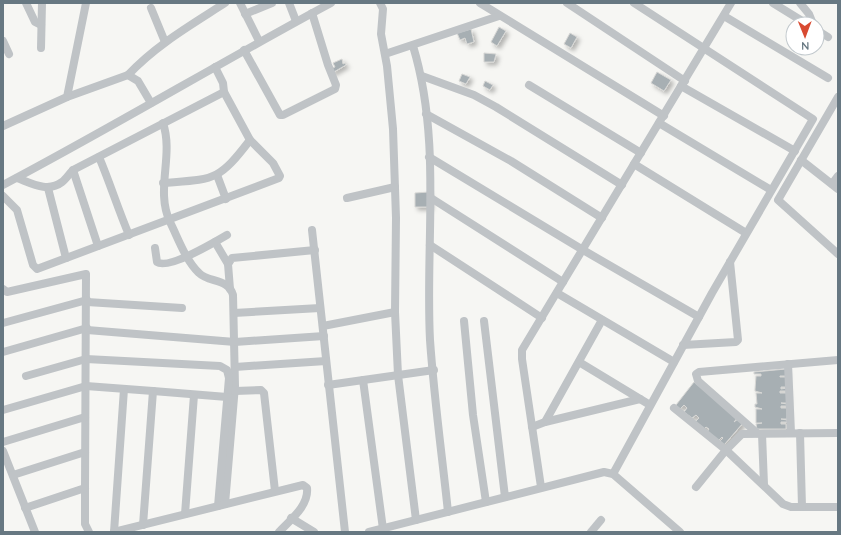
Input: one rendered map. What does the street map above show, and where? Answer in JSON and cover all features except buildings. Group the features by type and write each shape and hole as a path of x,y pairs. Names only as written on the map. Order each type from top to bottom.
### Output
{"street":[{"path":"26,3 35,22 41,25"},
{"path":"41,48 42,3"},
{"path":"67,97 86,3"},
{"path":"3,126 67,97 128,75 141,61 165,42 225,3"},
{"path":"240,3 259,41"},
{"path":"245,14 272,3"},
{"path":"289,3 296,21"},
{"path":"3,185 85,141 259,41 331,3"},
{"path":"380,3 383,9 380,34 385,54 393,128 395,187 395,312 398,375 416,520"},
{"path":"480,3 664,116"},
{"path":"567,3 683,84 795,151"},
{"path":"613,474 746,233 813,122 812,116 704,49 634,3"},
{"path":"773,3 794,16"},
{"path":"800,3 810,16"},
{"path":"541,487 522,359 522,350 724,16 729,4"},
{"path":"151,8 165,42"},
{"path":"244,50 280,115 283,115 335,89 336,85 328,65 312,13"},
{"path":"385,54 499,16"},
{"path":"724,16 828,78"},
{"path":"3,40 9,54"},
{"path":"412,46 422,76 426,114 430,198 430,340 448,512"},
{"path":"3,196 17,210 34,268 129,235 280,177 273,163 250,140 224,92 223,83 215,67"},
{"path":"128,75 138,81 151,103"},
{"path":"422,76 474,95 622,185"},
{"path":"529,86 641,153"},
{"path":"17,178 48,188 62,182 73,170 224,92"},
{"path":"838,97 778,196 779,202 838,254"},
{"path":"426,114 511,161 602,218"},
{"path":"162,123 168,146 163,183 169,220 194,267 203,276 222,282 230,289"},
{"path":"659,123 771,190"},
{"path":"163,183 196,180 217,175 233,162 250,140"},
{"path":"100,157 114,194 117,208 129,235"},
{"path":"429,157 583,250 699,317"},
{"path":"801,160 835,187 838,176"},
{"path":"634,164 746,233"},
{"path":"73,170 98,246"},
{"path":"217,175 226,199"},
{"path":"347,198 395,187"},
{"path":"48,188 66,258"},
{"path":"430,198 564,282"},
{"path":"312,230 345,532"},
{"path":"155,248 156,260 161,264 167,264 187,256 227,235"},
{"path":"215,242 228,264 234,313 235,391 222,505"},
{"path":"430,245 542,318"},
{"path":"228,264 230,260 235,257 314,250"},
{"path":"683,345 736,342 738,340 730,262"},
{"path":"3,289 7,292 85,273 87,276 85,488 86,524 89,532"},
{"path":"557,293 674,362"},
{"path":"3,323 87,301 182,308"},
{"path":"234,313 320,308"},
{"path":"323,326 395,312"},
{"path":"544,422 602,320"},
{"path":"464,321 473,415 486,502"},
{"path":"484,321 505,497"},
{"path":"3,352 87,329 234,342 324,336"},
{"path":"26,376 86,359 220,366 227,370 229,378 222,505"},
{"path":"764,485 760,433 698,381 696,374 699,372 838,360"},
{"path":"235,367 326,361"},
{"path":"579,362 650,405"},
{"path":"788,364 791,433"},
{"path":"328,385 434,370"},
{"path":"363,380 383,529"},
{"path":"3,410 86,386 227,397"},
{"path":"124,389 114,532 303,485 307,488 308,494 306,502 279,532"},
{"path":"235,391 261,390 264,393 275,491"},
{"path":"143,525 153,391"},
{"path":"185,514 194,395"},
{"path":"532,427 544,422 640,399"},
{"path":"674,408 726,450 783,504 791,507 838,507"},
{"path":"3,442 85,417"},
{"path":"800,433 802,507"},
{"path":"696,487 726,450 742,434 838,433 838,442"},
{"path":"3,451 35,532"},
{"path":"13,475 85,452"},
{"path":"369,532 604,472 613,474 680,532"},
{"path":"25,508 85,488"},
{"path":"291,518 314,532"},
{"path":"591,532 601,520"}]}
